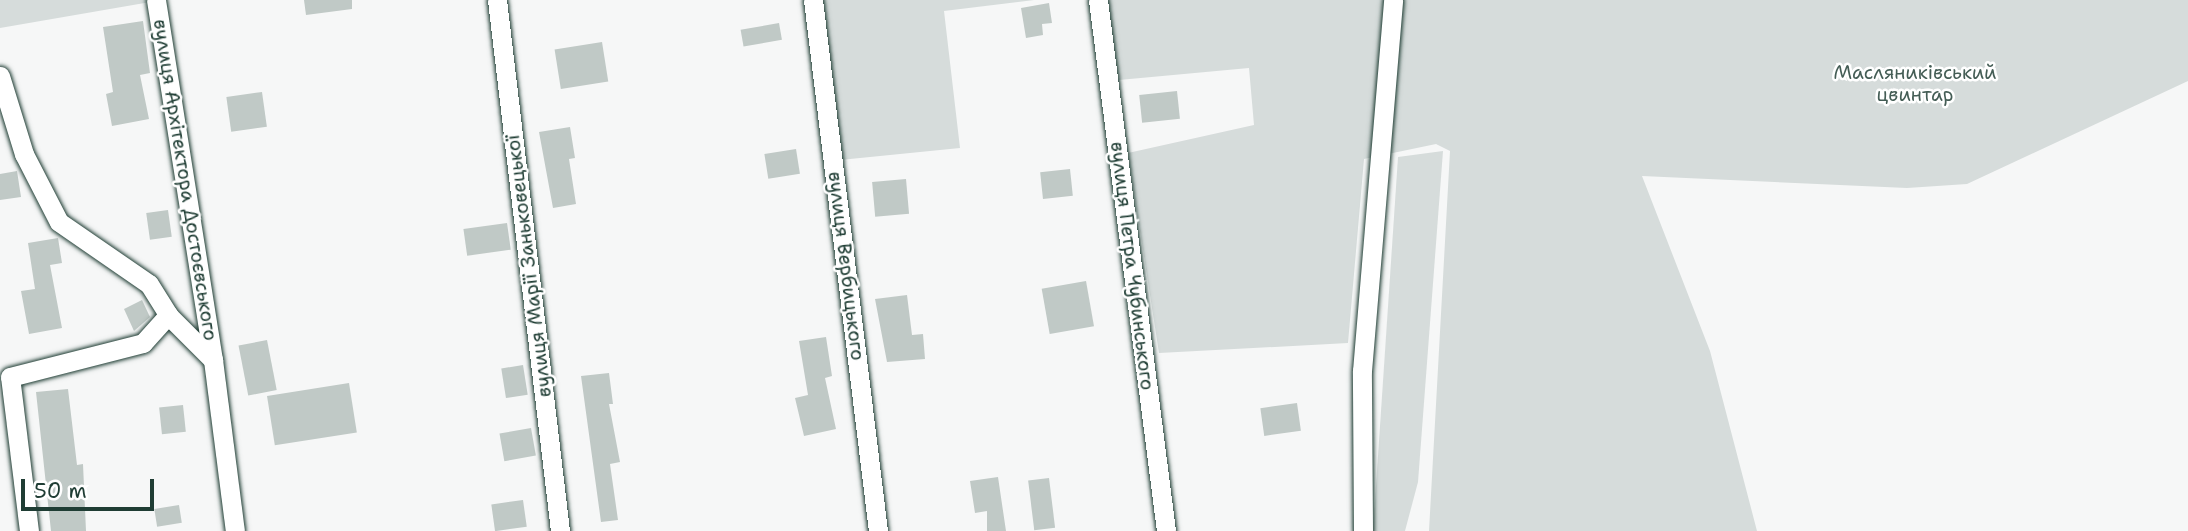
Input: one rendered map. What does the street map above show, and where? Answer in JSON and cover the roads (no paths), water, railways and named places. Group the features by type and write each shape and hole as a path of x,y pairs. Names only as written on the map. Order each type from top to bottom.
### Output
{"street":[{"name":"вулиця Архітектора Достоєвського","path":"156,0 213,360 235,531"},
{"name":"вулиця Марії Заньковецької","path":"497,0 560,531"},
{"name":"вулиця Вербицького","path":"813,0 878,531"},
{"name":"вулиця Петра Чубинського","path":"1098,0 1166,531"},
{"path":"1363,531 1362,371 1392,0"},
{"path":"0,76 24,154 59,222 149,284 168,315 213,360"},
{"path":"29,531 10,377 143,343 168,315"}],"park label":[{"name":"Масляниківський цвинтар","path":"1915,84"}]}
